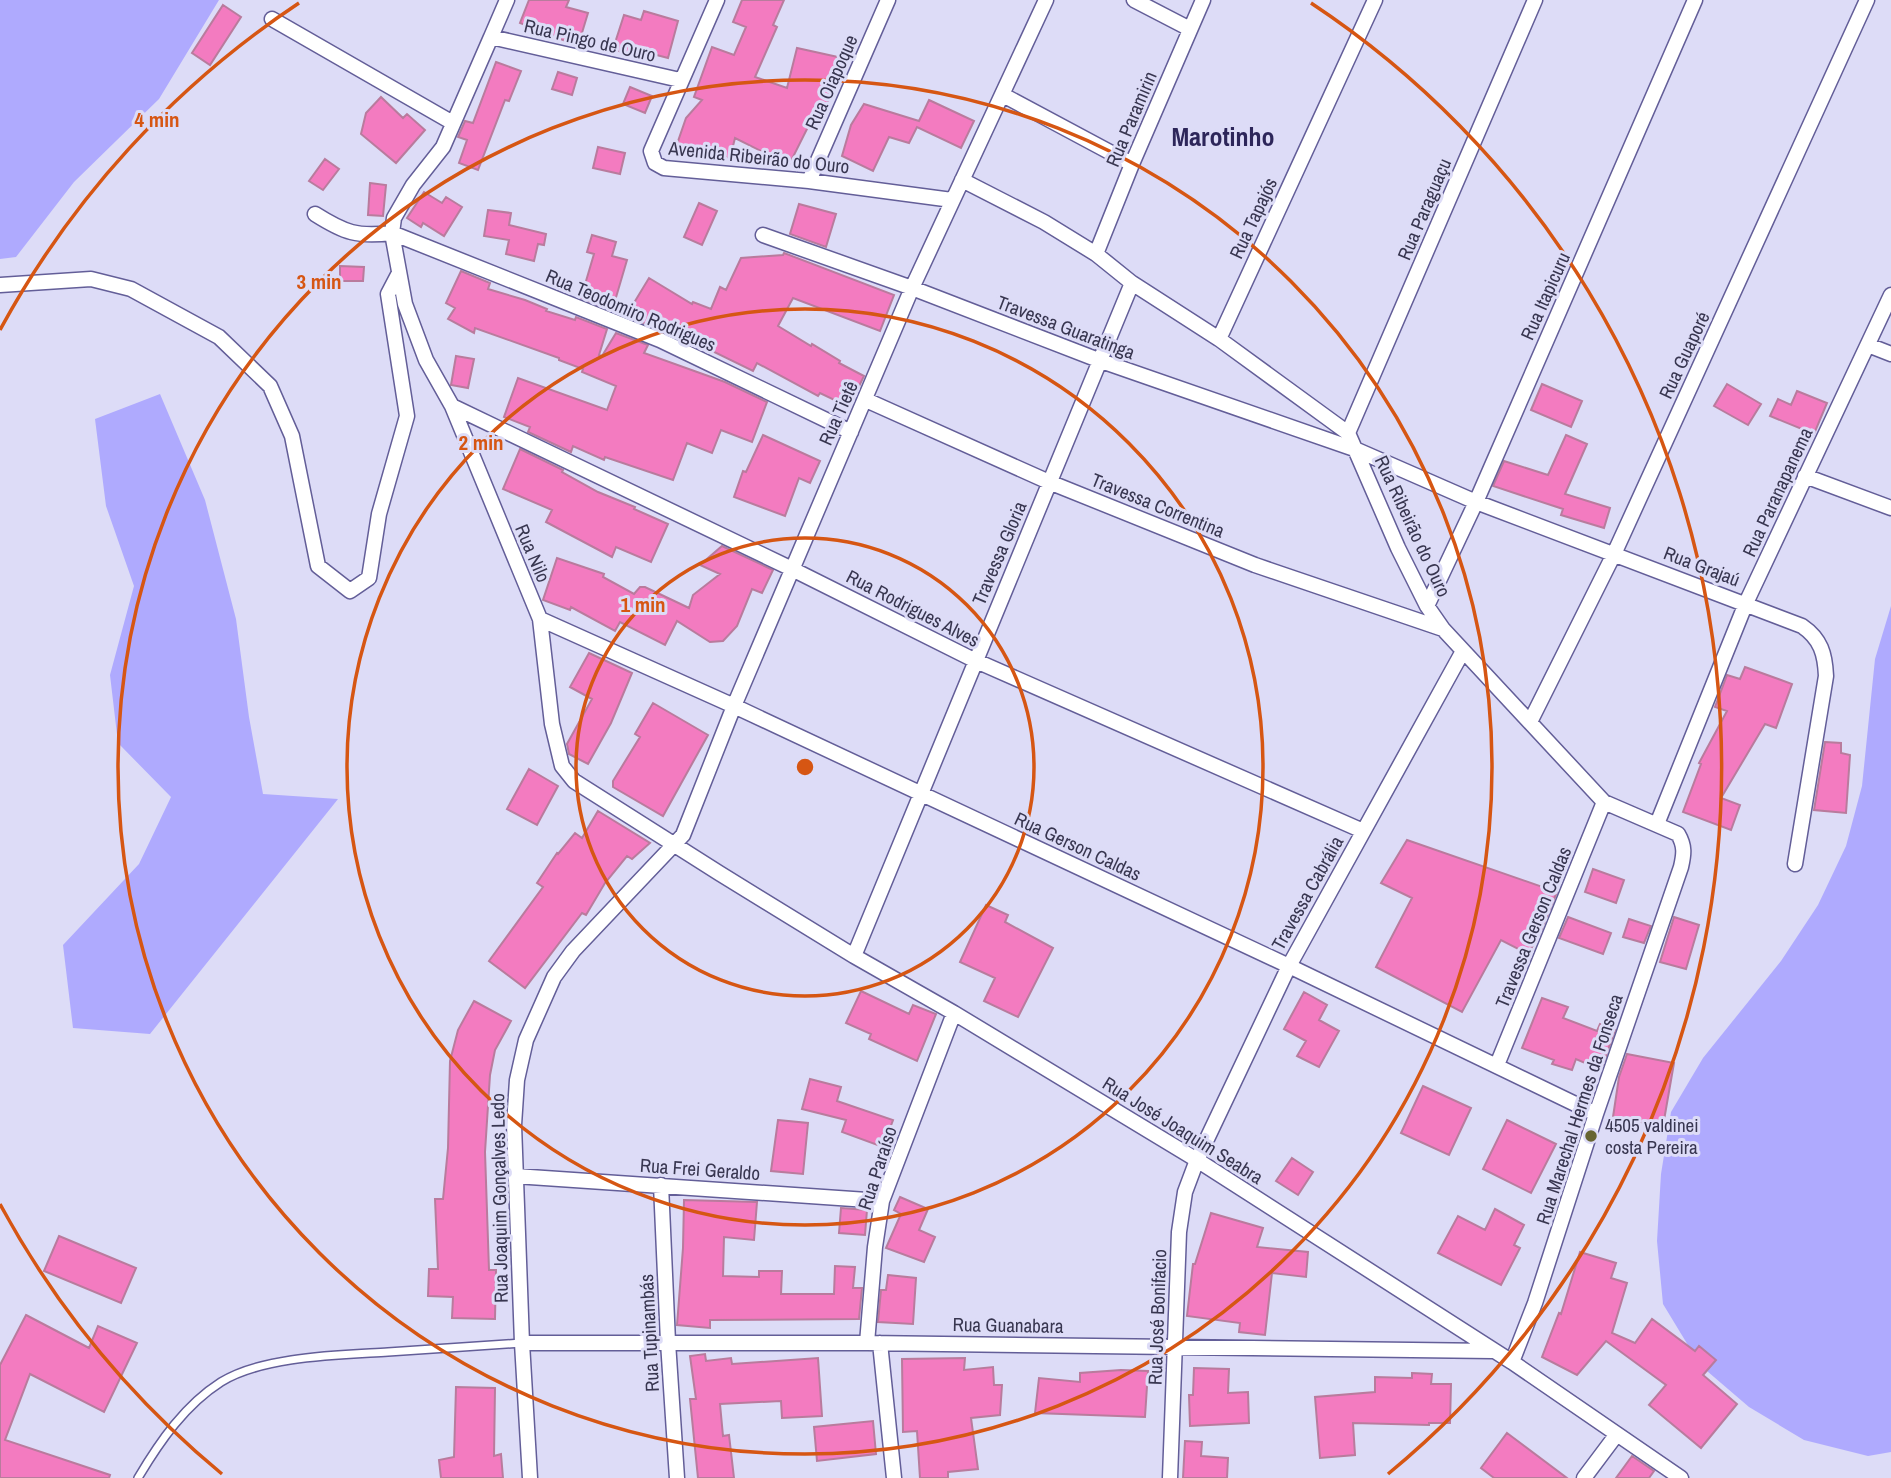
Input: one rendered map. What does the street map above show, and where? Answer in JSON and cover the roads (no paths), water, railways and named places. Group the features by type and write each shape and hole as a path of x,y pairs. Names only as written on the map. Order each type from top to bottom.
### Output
{"street":[{"name":"Rua Pingo de Ouro","path":"392,233 394,218 400,207 443,146 507,0"},
{"name":"Avenida Ribeirão do Ouro","path":"717,0 651,151 655,163 664,168 809,180 952,200"},
{"name":"Rua Oiapoque","path":"809,180 888,0"},
{"name":"Rua Tietê","path":"674,846 682,835 912,288 1046,0"},
{"path":"1134,0 1190,29"},
{"name":"Rua Paramirin","path":"1096,254 1203,0"},
{"name":"Rua Tapajós","path":"1219,339 1375,0"},
{"name":"Rua Paraguaçu","path":"1348,433 1535,0"},
{"name":"Rua Itapicuru","path":"1427,606 1476,502 1695,0"},
{"name":"Rua Guaporé","path":"1530,722 1614,554 1867,0"},
{"path":"272,19 453,123"},
{"name":"Rua Pingo de Ouro","path":"491,37 680,80"},
{"path":"1003,95 1132,164"},
{"path":"962,180 1044,222 1096,254 1132,283"},
{"path":"315,214 341,230 367,236 392,233"},
{"name":"Rua Nilo","path":"392,233 405,304 426,360 452,406 540,619 552,724 562,766 574,781 719,873"},
{"name":"Rua Teodomiro Rodrigues","path":"392,233 660,340 851,432"},
{"name":"Travessa Guaratinga","path":"763,235 912,288 1101,361 1357,450"},
{"path":"0,285 91,279 131,289 219,337 270,386 292,436 318,566 350,591 369,578 379,514 407,416 388,294 399,273"},
{"name":"Rua Ribeirão do Ouro","path":"1132,283 1219,339 1348,433 1398,548 1427,606 1443,629 1604,802 1678,834 1684,844 1681,867"},
{"name":"Travessa Gloria","path":"854,956 1132,283"},
{"name":"Rua Paranapanema","path":"1657,824 1746,603 1891,295"},
{"path":"1868,345 1891,354"},
{"name":"Travessa Correntina","path":"866,400 1049,482 1255,565 1443,629"},
{"name":"Rua Rodrigues Alves","path":"452,406 792,569 974,660 1363,831"},
{"name":"Rua Grajaú","path":"1357,450 1476,502 1746,603 1810,631 1817,639 1825,659 1826,677 1795,864"},
{"path":"1805,476 1891,508"},
{"name":"Rua Gerson Caldas","path":"540,619 734,706 1289,966 1596,1114"},
{"name":"Travessa Cabrália","path":"1197,1160 1289,966 1463,651"},
{"name":"Travessa Gerson Caldas","path":"1497,1065 1604,802"},
{"name":"Rua Joaquim Gonçalves Ledo","path":"530,1478 514,1125 517,1080 526,1040 549,987 572,951 674,846"},
{"name":"Rua Marechal Hermes da Fonseca","path":"1512,1362 1535,1303 1596,1114 1681,867"},
{"name":"Rua José Joaquim Seabra","path":"719,873 1197,1160 1512,1362 1681,1478"},
{"name":"Rua Paraíso","path":"894,1478 873,1343 876,1247 882,1201 954,1013"},
{"name":"Rua José Bonifacio","path":"1170,1478 1179,1232 1185,1192 1197,1160"},
{"name":"Rua Frei Geraldo","path":"515,1176 882,1201"},
{"name":"Rua Tupinambás","path":"662,1185 677,1478"},
{"name":"Rua Guanabara","path":"522,1343 873,1343 1493,1350"},
{"path":"1584,1478 1617,1434"}],"lane":[{"path":"138,1478 152,1454 188,1408 223,1381 255,1367 323,1356 522,1343"}],"place":[{"name":"4505 valdinei costa Pereira","path":"1591,1136"}],"district":[{"name":"Marotinho","path":"1223,136"}]}
